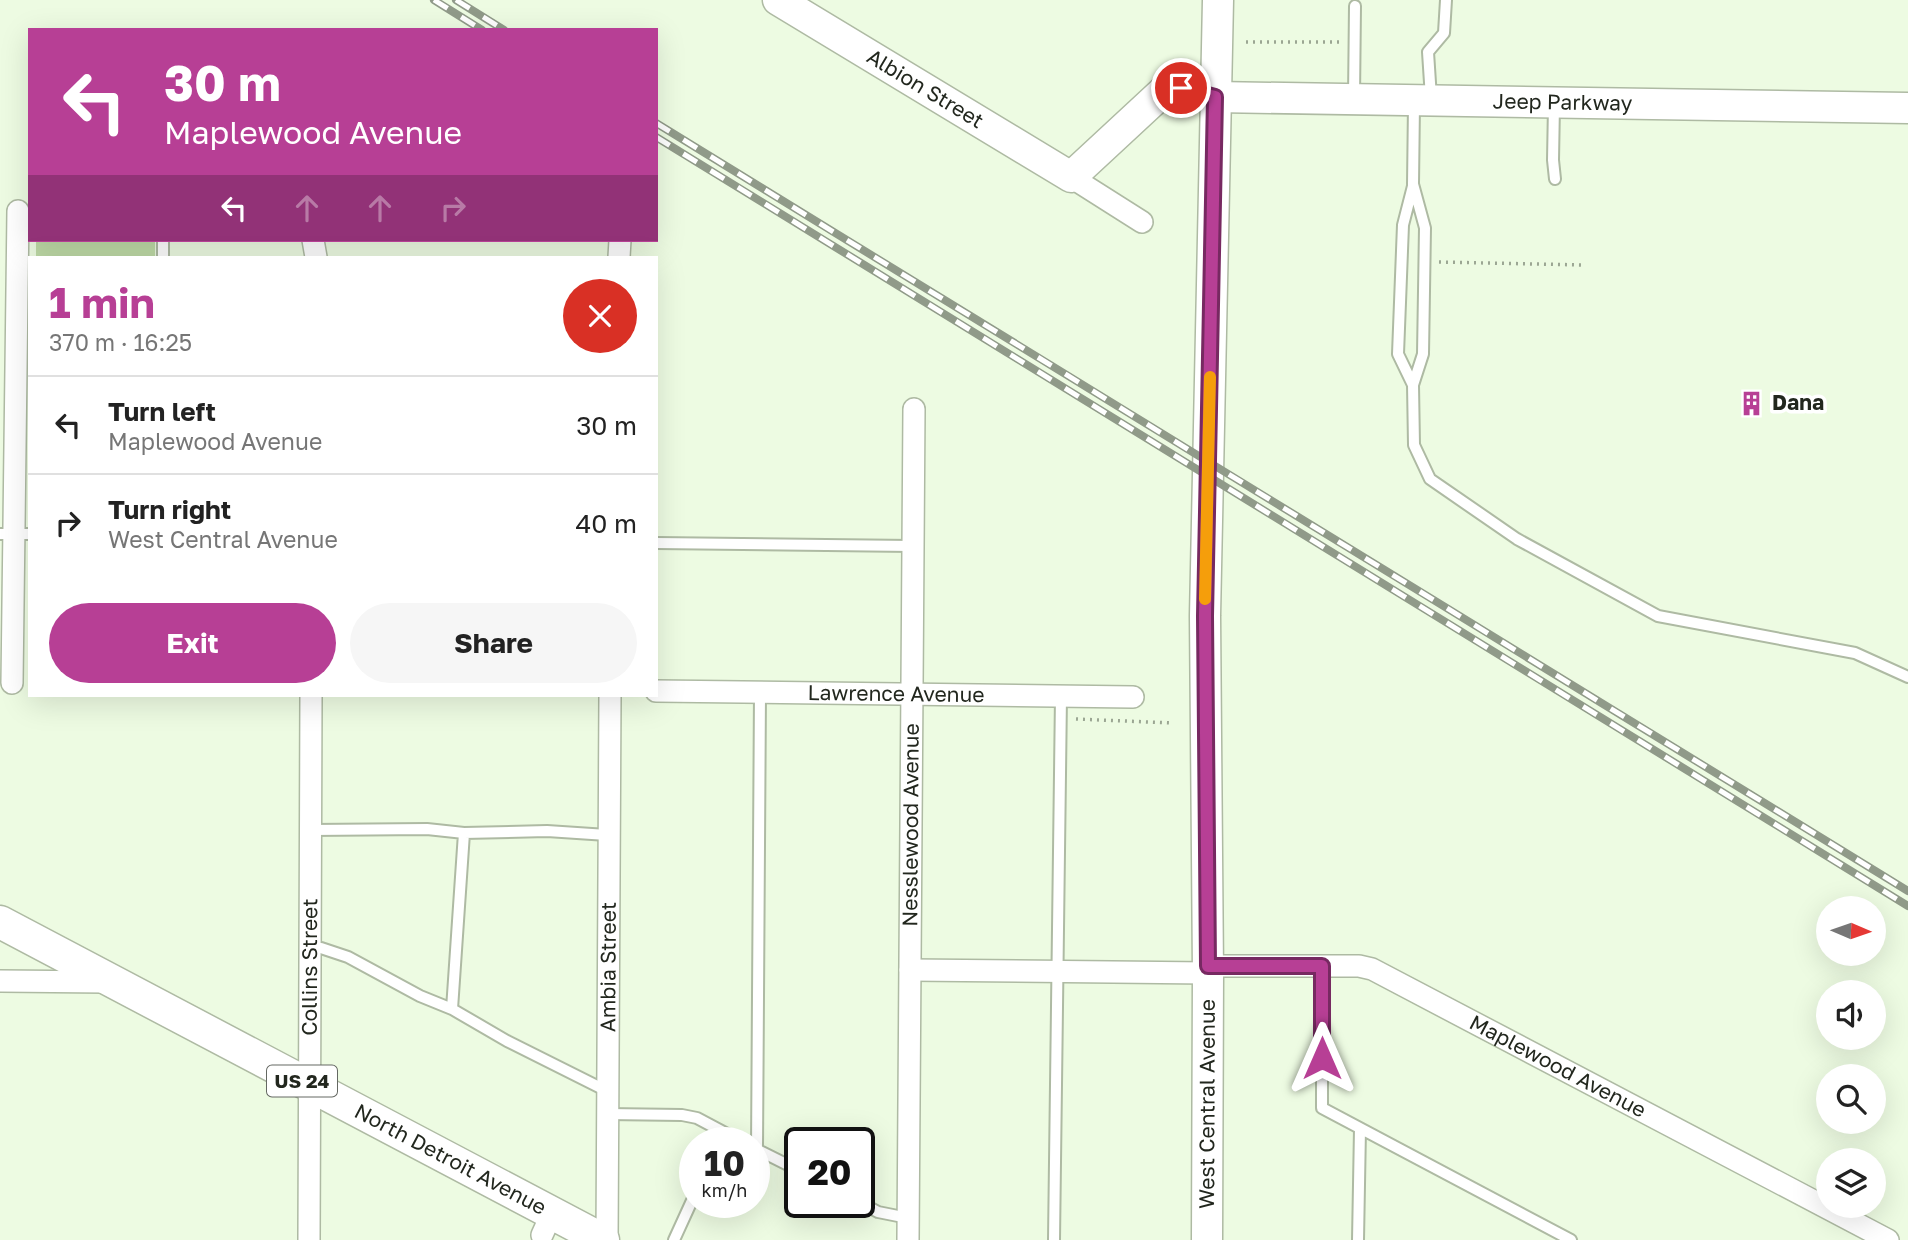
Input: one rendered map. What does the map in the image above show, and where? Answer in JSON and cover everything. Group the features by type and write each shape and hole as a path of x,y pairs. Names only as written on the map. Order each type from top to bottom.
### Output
{"main road":[{"name":"Albion Street","path":"778,0 1070,177"},
{"name":"West Central Avenue","path":"1207,1240 1205,616 1218,0"},
{"path":"1070,177 1167,88 1181,88 1215,97"},
{"name":"Jeep Parkway","path":"1215,97 1908,108"},
{"name":"North Detroit Avenue","path":"0,922 310,1085 547,1224 605,1240"}],"street":[{"name":"Albion Street","path":"1070,177 1142,222"},
{"path":"14,683 16,211"},
{"name":"Nesslewood Avenue","path":"908,1240 914,409"},
{"name":"Lawrence Avenue","path":"658,691 911,694 1066,704 1133,697"},
{"name":"Collins Street","path":"309,1240 311,697"},
{"name":"Ambia Street","path":"605,1240 610,697"},
{"name":"Maplewood Avenue","path":"910,970 1208,970 1359,966 1386,974 1888,1240"},
{"path":"0,981 113,981"}],"lane":[{"path":"1413,385 1398,354 1403,225 1413,184 1428,52 1444,33 1446,0"},
{"path":"1354,99 1355,6"},
{"path":"1554,103 1555,179"},
{"path":"1413,184 1424,228 1423,354 1413,385 1414,445 1430,480 1517,538 1658,616 1855,653 1908,677"},
{"path":"658,543 912,546"},
{"path":"756,1127 760,693"},
{"path":"1054,1240 1066,704"},
{"path":"311,830 427,829 464,833 547,831 607,835"},
{"path":"452,1009 464,833"},
{"path":"311,948 321,948 348,957 607,1091"},
{"path":"1322,966 1322,1108 1571,1240"},
{"path":"607,1114 682,1115 696,1118 710,1127"},
{"path":"1358,1240 1360,1129"},
{"path":"875,1210 908,1218"},
{"path":"674,1240 684,1218"}],"path":[{"path":"1247,42 1340,42"},
{"path":"1424,262 1583,265"},
{"path":"1066,704 1074,719 1172,723"}],"green space":[{"path":"36,242 155,242 155,256 36,256"}],"railway":[{"path":"434,0 479,28"},
{"path":"456,0 501,28"},
{"path":"658,124 1908,891"},
{"path":"658,138 1908,906"}],"slow traffic":[{"path":"1205,599 1210,377"}],"place":[{"name":"Dana","path":"1752,403"}],"route":[{"path":"1181,88 1215,97 1205,616 1208,966 1322,966 1322,1058"}]}
